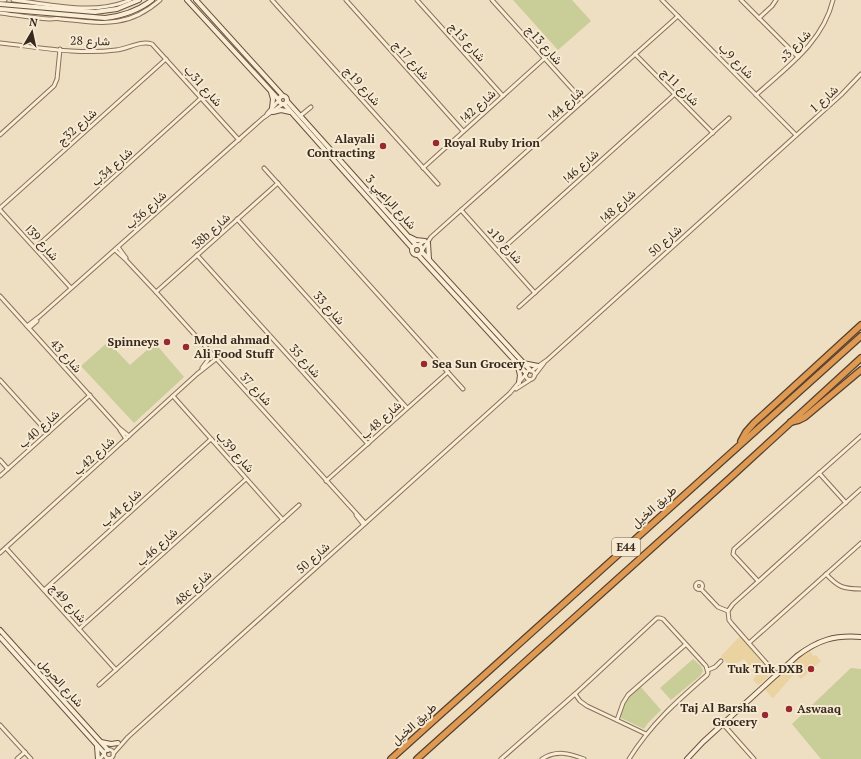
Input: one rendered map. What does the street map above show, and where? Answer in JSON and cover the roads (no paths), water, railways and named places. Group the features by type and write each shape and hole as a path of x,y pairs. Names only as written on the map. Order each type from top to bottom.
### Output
{"highway":[{"path":"740,444 746,432 754,423 861,325"},
{"name":"طريق الخيل","path":"391,759 861,336"},
{"name":"E44","path":"417,759 861,358"},
{"path":"791,422 799,420 808,414 861,370"}],"street":[{"path":"13,0 87,8 116,7 139,0"},
{"path":"0,4 89,12 106,11 130,0"},
{"path":"0,9 105,18 131,12 152,0"},
{"path":"0,13 48,19 109,23 136,16 160,0"},
{"path":"187,0 270,90 280,103 284,103 286,98 196,0"},
{"name":"شارع 19ج","path":"272,0 438,184"},
{"name":"شارع 17ج","path":"346,0 463,131"},
{"name":"شارع 15ج","path":"417,0 503,96"},
{"name":"شارع 13ج","path":"492,0 583,101"},
{"name":"شارع 9ب","path":"662,0 796,136"},
{"path":"741,0 798,57"},
{"path":"759,18 772,6 776,0"},
{"name":"شارع 3د","path":"756,95 812,43 820,32 828,16 833,0"},
{"name":"شارع 44ا","path":"421,252 426,242 431,237 678,16"},
{"name":"شارع 28","path":"0,44 101,51 118,50 144,43 154,45"},
{"name":"شارع 31ب","path":"154,45 239,140"},
{"path":"0,135 54,86 57,79 60,49"},
{"name":"شارع 11ج","path":"635,54 713,133"},
{"name":"شارع 42ا","path":"423,168 544,58"},
{"name":"شارع 32ج","path":"0,209 166,59"},
{"name":"شارع 1","path":"796,136 841,95 861,74"},
{"path":"270,90 273,99 272,110 281,110 291,113"},
{"name":"شارع 46ا","path":"499,252 675,94"},
{"path":"279,100 283,96"},
{"name":"شارع 34ب","path":"35,248 201,98"},
{"name":"شارع 36ب","path":"272,110 279,100"},
{"name":"شارع 36ب","path":"28,327 272,110 284,103"},
{"name":"شارع الراعبي 3","path":"284,103 291,113 416,246"},
{"name":"شارع الراعبي 3","path":"284,103 300,116 416,246"},
{"path":"300,116 311,107"},
{"name":"شارع 48ا","path":"519,307 729,118"},
{"name":"شارع 50","path":"530,370 547,360 796,136"},
{"path":"264,168 463,389"},
{"name":"38b شارع","path":"156,292 278,183"},
{"name":"شارع 39ا","path":"0,209 71,288"},
{"name":"شارع 19د","path":"461,210 535,292"},
{"name":"شارع 33","path":"237,219 407,408"},
{"path":"408,237 426,242 429,260"},
{"name":"شارع 44ا","path":"416,246 426,242"},
{"path":"421,252 413,253 416,246 421,252 519,363 534,373 533,378 527,378 519,363 429,260 421,252"},
{"name":"شارع 37","path":"118,247 126,260"},
{"name":"شارع 37","path":"115,250 156,292 364,524"},
{"name":"شارع 35","path":"197,255 368,444"},
{"name":"شارع 43","path":"0,296 90,395 119,428 126,439"},
{"name":"شارع 42ب","path":"0,553 199,371 207,362 209,352"},
{"name":"شارع 42ب","path":"199,371 216,359"},
{"name":"شارع 50","path":"534,376 547,360"},
{"path":"519,363 538,366"},
{"path":"519,363 519,383"},
{"path":"525,374 530,370"},
{"name":"شارع 48ب","path":"326,481 448,372"},
{"name":"شارع 50","path":"108,759 111,758 128,737 510,393 525,374"},
{"name":"شارع 50","path":"510,393 530,379"},
{"path":"0,380 48,433"},
{"name":"شارع 40ب","path":"0,476 90,395"},
{"name":"شارع 39ب","path":"173,396 283,520"},
{"name":"شارع 43","path":"119,428 129,436"},
{"path":"758,581 733,554 733,551 861,436"},
{"name":"شارع 44ب","path":"44,590 211,439"},
{"path":"0,460 8,469"},
{"path":"820,473 846,503"},
{"name":"شارع 46ب","path":"80,629 246,479"},
{"path":"777,675 729,620 728,611 730,607 758,581 861,489"},
{"name":"48c شارع","path":"99,685 299,505"},
{"path":"749,643 861,543"},
{"name":"شارع 49ج","path":"6,548 116,670"},
{"path":"826,574 841,587 861,589"},
{"path":"701,589 718,608 728,611"},
{"path":"501,759 575,694 657,618 660,618 666,623 708,670"},
{"name":"شارع الحرمل","path":"0,630 106,752"},
{"path":"687,759 703,742 797,656 818,643 842,636 861,637"},
{"name":"شارع الحرمل","path":"0,637 99,743"},
{"path":"617,720 623,703 628,695 685,645"},
{"path":"708,670 715,667 721,661"},
{"path":"629,759 646,734 662,715 707,675 708,670"},
{"path":"575,694 580,701 587,706 646,734"},
{"path":"723,724 754,759"},
{"path":"0,725 31,759"},
{"name":"شارع 50","path":"99,759 106,752 128,737"},
{"path":"99,759 99,743 118,743"},
{"path":"17,759 25,752"},
{"path":"106,752 113,754"},
{"path":"106,752 108,759"},
{"path":"542,759 554,754 565,753 584,759"}],"place":[{"name":"Royal Ruby Irion","path":"436,143"},
{"name":"Alayali Contracting","path":"383,146"},
{"name":"Spinneys","path":"167,342"},
{"name":"Mohd ahmad Ali Food Stuff","path":"186,347"},
{"name":"Sea Sun Grocery","path":"424,364"},
{"name":"Tuk Tuk DXB","path":"811,669"},
{"name":"Aswaaq","path":"789,709"},
{"name":"Taj Al Barsha Grocery","path":"765,715"}]}
